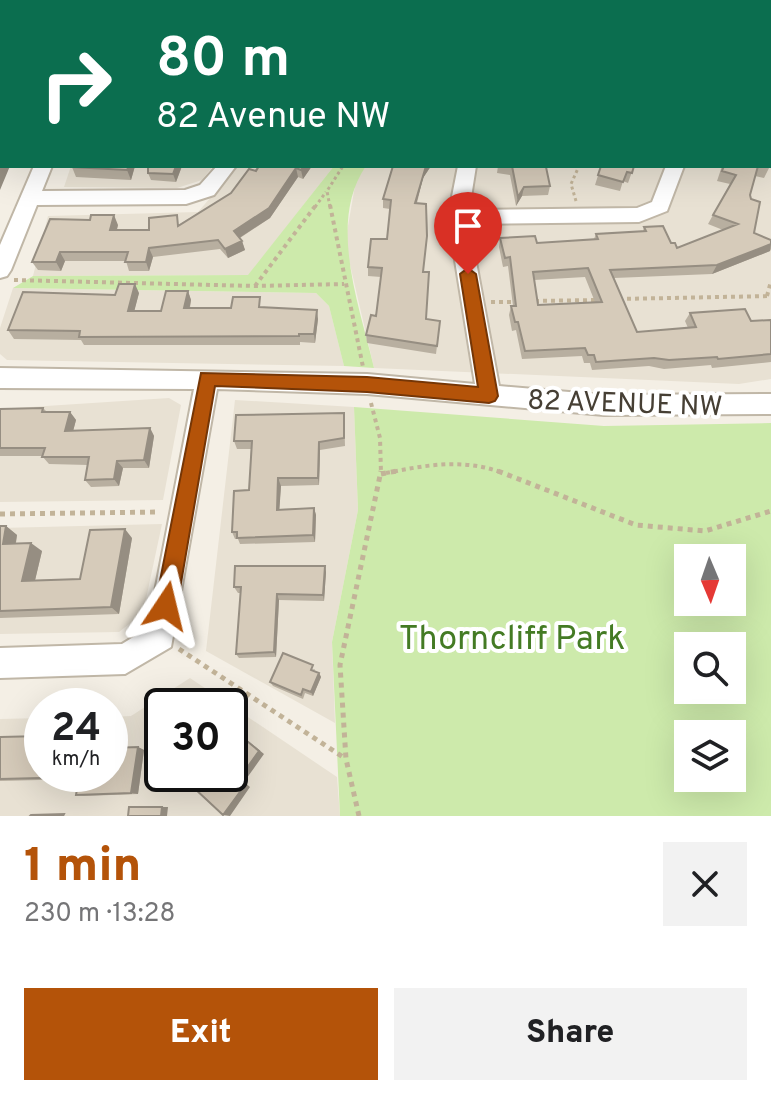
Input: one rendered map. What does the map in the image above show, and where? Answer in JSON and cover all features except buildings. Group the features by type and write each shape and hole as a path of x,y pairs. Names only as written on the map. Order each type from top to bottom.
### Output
{"street":[{"path":"0,270 42,168"},
{"path":"28,198 186,197 207,190 225,168"},
{"path":"467,168 458,217 489,396"},
{"path":"458,217 639,215 660,206 674,168"},
{"name":"82 AVENUE NW","path":"0,378 367,384 604,405 771,404"},
{"path":"0,663 125,659 161,637 207,379"}],"path":[{"path":"255,286 327,191 340,168"},
{"path":"327,191 344,284 380,438 381,474 340,665 346,759 359,816"},
{"path":"0,280 255,286 344,284"},
{"path":"618,299 769,296 771,281"},
{"path":"472,303 604,300"},
{"path":"381,474 434,464 480,464 636,525 705,531 771,511"},
{"path":"0,514 183,512"},
{"path":"161,637 346,759"}],"shaded area":[{"path":"70,168 211,168 202,180 177,188 64,187"},
{"path":"236,168 332,168 249,275 33,276 48,216 198,212"},
{"path":"365,168 771,168 771,379 739,384 374,368 345,243 356,180"},
{"path":"13,288 316,293 329,306 344,366 7,360 0,354 0,328"},
{"path":"169,398 181,405 163,500 0,502 0,409"},
{"path":"235,400 354,407 358,510 332,642 335,723 206,651"},
{"path":"162,524 143,613 119,632 0,634 0,528"},
{"path":"190,678 205,688 174,688"},
{"path":"144,708 144,792 248,792 248,717 337,777 340,816 0,816 0,719 24,718 24,792 128,792 128,716"}],"green space":[{"path":"332,168 365,168 355,188 349,213 348,238 355,292 374,368 344,366 329,306 316,293 13,288 33,276 248,275"},
{"name":"Thorncliff Park","path":"354,407 604,426 771,423 771,816 340,816 332,642 358,510"}],"route":[{"path":"166,606 207,379 367,384 489,396 468,274"}]}
